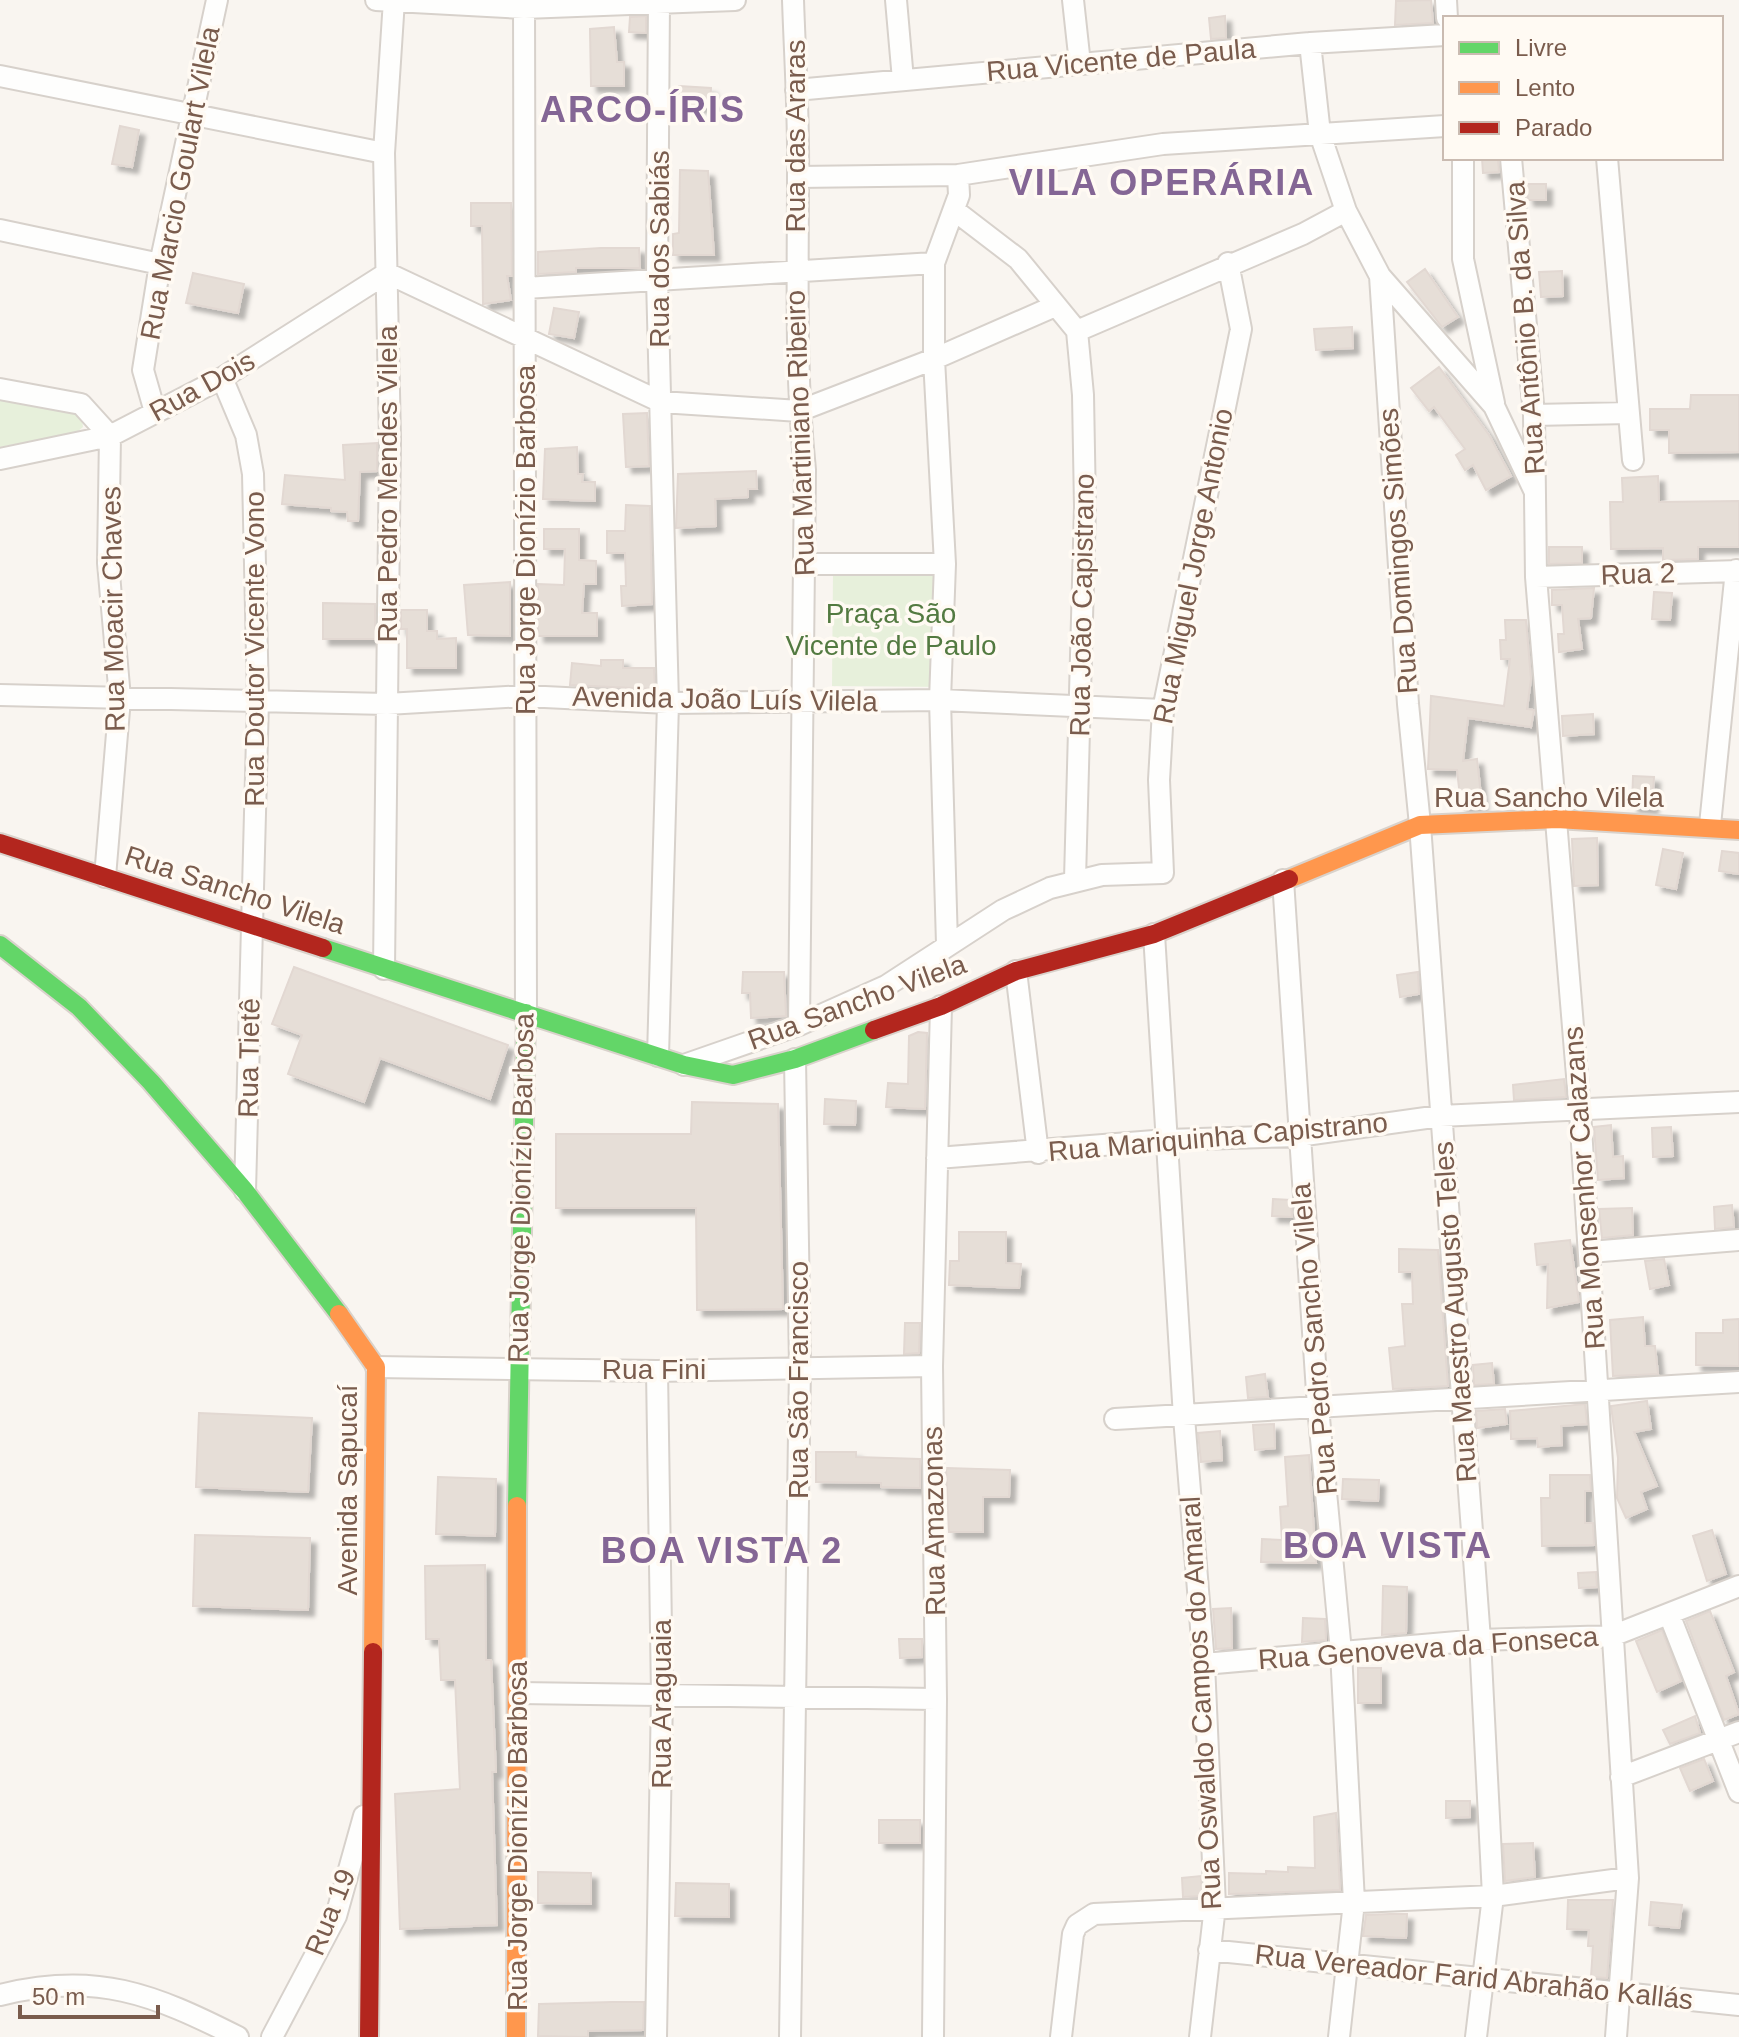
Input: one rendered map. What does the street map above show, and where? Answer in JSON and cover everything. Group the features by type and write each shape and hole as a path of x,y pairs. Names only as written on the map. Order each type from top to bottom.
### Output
{"main road":[{"name":"Rua Sancho Vilela","path":"0,843 684,1065 733,1075 795,1059 941,1006 1016,971 1154,934 1420,825 1557,819 1710,825 1739,830"},
{"name":"Avenida Sapucaí","path":"0,945 79,1007 151,1082 245,1191 319,1285 376,1367 369,2037"},
{"name":"Rua Jorge Dionízio Barbosa","path":"516,2037 519,1693 517,1367 526,1013"}],"street":[{"name":"Rua Marcio Goulart Vilela","path":"155,412 143,370 160,264 217,0"},
{"path":"388,1 524,4 735,0"},
{"name":"Rua das Araras","path":"793,0 798,177 795,273"},
{"path":"896,0 903,80"},
{"path":"1073,0 1080,64"},
{"name":"Rua Pedro Mendes Vilela","path":"384,969 387,273 384,153 388,1"},
{"name":"Rua dos Sabiás","path":"658,1056 668,703 657,279 659,2"},
{"name":"Rua Jorge Dionízio Barbosa","path":"524,4 526,1013"},
{"name":"Rua Vicente de Paula","path":"796,90 1310,43 1443,35"},
{"path":"1310,43 1320,134 1346,211 1380,276 1494,406"},
{"path":"0,76 384,153"},
{"path":"798,177 958,175 1163,144 1443,126"},
{"path":"1463,160 1463,259 1494,406 1538,498"},
{"name":"Rua Antônio B. da Silva","path":"1511,160 1534,415 1538,498"},
{"path":"1607,160 1633,460"},
{"path":"947,944 940,700 945,564 934,359 934,263 959,195 958,175"},
{"path":"954,210 1018,259 1040,281 1055,306 1077,331 1228,263 1303,234 1346,211"},
{"path":"0,230 160,264"},
{"path":"525,288 934,263"},
{"name":"Rua Miguel Jorge Antonio","path":"1075,879 1163,873 1159,780 1163,710 1241,329 1228,263"},
{"path":"387,273 661,402 799,411 934,359 1055,306"},
{"name":"Rua Dois","path":"0,459 110,436 222,378 387,273"},
{"name":"Rua Martiniano Ribeiro","path":"795,273 799,411 805,470 799,1025"},
{"name":"Rua Domingos Simões","path":"1380,276 1408,704 1420,825"},
{"name":"Rua João Capistrano","path":"1075,879 1085,507 1083,395 1077,331"},
{"name":"Rua Doutor Vicente Vono","path":"222,378 246,435 253,474 258,700 252,925"},
{"path":"0,389 81,404 110,436"},
{"path":"1534,415 1629,413"},
{"name":"Rua Moacir Chaves","path":"105,877 120,698 108,563 110,436"},
{"name":"Rua Monsenhor Calazans","path":"1538,498 1536,577 1590,1252 1628,1878 1616,2037"},
{"path":"805,564 945,564"},
{"path":"1710,825 1737,570"},
{"name":"Rua 2","path":"1536,577 1737,570"},
{"name":"Avenida João Luís Vilela","path":"0,695 387,704 524,696 668,703 940,700 1163,710"},
{"name":"Rua Maestro Augusto Teles","path":"1420,825 1480,1640 1493,1896 1476,2037"},
{"path":"684,1065 799,1025 886,986 1003,910 1075,879"},
{"name":"Rua Pedro Sancho Vilela","path":"1283,880 1318,1407 1341,1652 1354,1902 1339,2037"},
{"name":"Rua Tietê","path":"245,1191 252,925"},
{"name":"Rua Oswaldo Campos do Amaral","path":"1154,934 1184,1417 1204,1664 1215,1906 1200,2037"},
{"path":"1016,971 1038,1153"},
{"name":"Rua Amazonas","path":"933,2037 936,1699 932,1366 941,1006"},
{"name":"Rua São Francisco","path":"790,2037 800,1367 795,1059"},
{"name":"Rua Mariquinha Capistrano","path":"937,1158 1038,1153 1167,1140 1298,1136 1440,1116 1580,1112 1739,1102"},
{"path":"1590,1252 1739,1240"},
{"name":"Rua Fini","path":"376,1367 657,1371 932,1366"},
{"name":"Rua Araguaia","path":"656,2037 662,1694 657,1371"},
{"path":"1115,1419 1739,1382"},
{"name":"Rua Genoveva da Fonseca","path":"1204,1664 1480,1640 1612,1636 1739,1586"},
{"path":"1669,1614 1739,1792"},
{"path":"519,1693 936,1699"},
{"path":"1621,1777 1739,1732"},
{"name":"Rua 19","path":"272,2037 336,1916 374,1782"},
{"path":"1061,2037 1073,1934 1085,1918 1094,1914 1215,1906 1493,1896 1628,1878"},
{"name":"Rua Vereador Farid Abrahão Kallás","path":"1209,1950 1739,2005"},
{"path":"0,1995 43,1984 95,1985 169,2002 238,2037"}],"green space":[{"path":"0,398 76,414 82,419 83,427 77,432 0,447"},
{"name":"Praça São Vicente de Paulo","path":"833,572 951,573 949,687 832,686"}],"building":[{"path":"1431,0 1433,23 1395,25 1396,1"},
{"path":"646,16 646,33 629,32 630,17"},
{"path":"1225,16 1226,38 1211,39 1209,18"},
{"path":"614,27 617,62 624,62 624,86 591,86 590,29"},
{"path":"679,86 711,88 710,107 677,105"},
{"path":"120,126 139,130 132,167 112,164"},
{"path":"1482,160 1498,160 1499,172 1483,173"},
{"path":"680,170 708,171 714,255 673,255 673,234 679,233"},
{"path":"1526,184 1546,184 1546,200 1528,200"},
{"path":"471,203 511,203 512,276 507,276 511,300 483,304 482,226 471,226"},
{"path":"639,248 640,268 576,268 576,272 538,274 538,252"},
{"path":"1425,269 1458,317 1442,327 1407,282"},
{"path":"1562,271 1563,296 1541,297 1539,272"},
{"path":"193,273 244,284 238,313 186,303"},
{"path":"554,308 579,312 574,338 549,334"},
{"path":"1352,327 1353,348 1316,350 1314,329"},
{"path":"1439,367 1489,435 1511,476 1486,490 1473,465 1465,470 1456,455 1465,449 1434,407 1429,411 1411,388"},
{"path":"1691,395 1739,395 1739,452 1669,453 1669,430 1650,430 1650,409 1690,409"},
{"path":"647,413 649,466 626,467 623,414"},
{"path":"377,443 377,471 360,472 358,521 348,521 347,512 331,511 331,508 282,504 285,475 345,480 343,445"},
{"path":"577,447 578,474 583,474 582,482 595,482 595,501 543,499 545,449"},
{"path":"756,471 757,489 748,489 748,497 715,499 716,526 676,528 678,474"},
{"path":"1658,476 1659,502 1739,501 1739,547 1698,547 1698,559 1663,560 1663,548 1611,549 1610,502 1623,502 1622,478"},
{"path":"626,505 650,506 652,604 622,606 621,586 626,586 625,553 607,553 607,531 625,531"},
{"path":"544,529 579,529 579,560 596,561 596,584 584,584 582,613 597,613 597,636 538,636 538,584 564,585 565,549 544,549"},
{"path":"1549,547 1582,547 1582,563 1549,564"},
{"path":"510,582 510,636 468,635 464,585"},
{"path":"1594,588 1591,618 1578,619 1582,649 1559,652 1558,634 1564,634 1562,605 1552,605 1552,590"},
{"path":"1654,592 1672,593 1670,620 1652,619"},
{"path":"323,603 375,604 375,639 323,639"},
{"path":"401,610 427,610 427,631 437,631 437,639 456,638 456,668 407,668 407,629 401,629"},
{"path":"1505,620 1526,620 1531,679 1527,709 1534,710 1531,727 1468,718 1463,761 1477,759 1482,805 1461,806 1457,770 1428,769 1431,696 1504,706 1510,659 1501,659 1500,640 1506,640"},
{"path":"601,660 623,660 623,668 654,668 655,689 570,685 572,663 601,666"},
{"path":"1593,714 1594,734 1563,736 1562,716"},
{"path":"1633,776 1654,777 1652,808 1632,806"},
{"path":"1597,838 1598,885 1574,886 1572,839"},
{"path":"1663,849 1683,853 1676,889 1656,885"},
{"path":"1722,851 1739,853 1739,874 1719,871"},
{"path":"294,967 508,1045 490,1099 380,1058 364,1102 288,1074 302,1035 272,1024"},
{"path":"743,972 784,972 786,1016 751,1018 750,993 742,993"},
{"path":"1418,972 1419,994 1400,997 1397,975"},
{"path":"918,1032 927,1033 925,1109 886,1107 888,1083 908,1084 909,1036"},
{"path":"1564,1079 1566,1097 1514,1100 1513,1085"},
{"path":"825,1099 856,1101 855,1125 824,1124"},
{"path":"692,1102 778,1104 783,1309 697,1310 696,1208 556,1208 556,1134 691,1134"},
{"path":"1611,1125 1613,1157 1623,1156 1624,1178 1598,1180 1594,1127"},
{"path":"1671,1127 1673,1156 1653,1157 1652,1128"},
{"path":"1273,1199 1291,1200 1292,1217 1272,1216"},
{"path":"1732,1205 1734,1227 1715,1229 1714,1207"},
{"path":"1632,1208 1633,1235 1602,1238 1599,1209"},
{"path":"959,1232 1006,1232 1006,1263 1021,1264 1019,1288 949,1285 950,1261 959,1261"},
{"path":"1570,1240 1579,1302 1547,1308 1548,1264 1537,1265 1535,1244"},
{"path":"1399,1249 1438,1250 1448,1386 1393,1389 1389,1348 1405,1346 1402,1304 1413,1304 1412,1272 1399,1272"},
{"path":"1664,1259 1669,1285 1650,1289 1645,1261"},
{"path":"1643,1317 1645,1346 1655,1346 1658,1374 1613,1376 1610,1320"},
{"path":"1739,1319 1739,1366 1696,1365 1696,1333 1723,1333 1723,1320"},
{"path":"905,1323 920,1323 919,1353 904,1354"},
{"path":"1492,1363 1494,1384 1474,1385 1473,1365"},
{"path":"1265,1374 1268,1397 1248,1398 1246,1377"},
{"path":"1647,1401 1651,1429 1634,1432 1657,1486 1641,1492 1647,1509 1626,1518 1617,1498 1618,1458 1611,1406"},
{"path":"1585,1404 1587,1424 1561,1426 1562,1445 1538,1447 1537,1438 1511,1439 1510,1411"},
{"path":"1505,1409 1507,1424 1477,1428 1476,1411"},
{"path":"199,1413 312,1418 308,1492 196,1487"},
{"path":"1274,1424 1275,1448 1255,1450 1253,1425"},
{"path":"1220,1431 1222,1460 1201,1462 1198,1433"},
{"path":"816,1452 856,1452 856,1457 920,1459 920,1488 881,1487 881,1483 816,1482"},
{"path":"1309,1455 1316,1563 1261,1562 1262,1539 1282,1540 1280,1507 1288,1506 1285,1457"},
{"path":"946,1468 1010,1470 1009,1497 983,1497 983,1532 949,1532"},
{"path":"1550,1475 1590,1475 1591,1491 1585,1491 1585,1523 1593,1523 1594,1545 1542,1546 1541,1498 1550,1498"},
{"path":"438,1477 496,1479 495,1536 436,1534"},
{"path":"1343,1479 1379,1480 1378,1501 1342,1499"},
{"path":"1712,1530 1726,1574 1707,1581 1693,1536"},
{"path":"195,1535 310,1538 308,1610 193,1606"},
{"path":"485,1565 486,1660 491,1660 496,1772 492,1772 497,1925 400,1929 395,1794 460,1789 455,1680 441,1680 439,1639 426,1639 425,1566"},
{"path":"1596,1572 1597,1587 1579,1588 1578,1573"},
{"path":"1383,1586 1407,1587 1406,1633 1382,1635"},
{"path":"1231,1608 1232,1648 1216,1649 1213,1609"},
{"path":"1710,1611 1734,1672 1726,1676 1739,1714 1724,1720 1686,1621"},
{"path":"1303,1618 1325,1619 1326,1640 1302,1642"},
{"path":"1662,1630 1681,1681 1657,1692 1636,1641"},
{"path":"899,1639 922,1639 922,1657 900,1658"},
{"path":"1358,1668 1381,1668 1381,1703 1358,1703"},
{"path":"1695,1716 1700,1733 1670,1744 1663,1730"},
{"path":"1704,1759 1713,1781 1690,1791 1680,1768"},
{"path":"1446,1801 1470,1801 1470,1817 1446,1818"},
{"path":"1336,1813 1340,1890 1229,1894 1229,1873 1266,1874 1266,1871 1288,1872 1288,1867 1315,1868 1314,1817"},
{"path":"879,1820 920,1820 920,1843 879,1843"},
{"path":"1533,1843 1535,1877 1505,1881 1503,1844"},
{"path":"538,1872 591,1873 591,1904 538,1903"},
{"path":"1201,1876 1202,1896 1183,1897 1182,1878"},
{"path":"676,1883 729,1884 729,1917 675,1916"},
{"path":"1568,1900 1613,1900 1607,1978 1591,1977 1593,1946 1588,1946 1589,1930 1567,1929"},
{"path":"1651,1902 1682,1905 1679,1928 1649,1925"},
{"path":"1407,1914 1406,1938 1363,1936 1366,1915"},
{"path":"644,2002 643,2030 588,2031 588,2037 538,2036 539,2004"}],"traffic: fast":[{"path":"0,945 79,1007 151,1082 245,1191 339,1314"},
{"path":"323,948 684,1065 733,1075 795,1059 874,1030"},
{"path":"517,1506 526,1013"}],"traffic: slow":[{"path":"1289,879 1420,825 1557,819 1739,830"},
{"path":"339,1314 376,1367 373,1652"},
{"path":"516,2037 517,1506"}],"traffic: jam":[{"path":"0,843 323,948"},
{"path":"874,1030 941,1006 1016,971 1154,934 1289,879"},
{"path":"369,2037 373,1652"}],"district":[{"name":"ARCO-ÍRIS","path":"643,109"},
{"name":"VILA OPERÁRIA","path":"1162,182"},
{"name":"BOA VISTA","path":"1388,1545"},
{"name":"BOA VISTA 2","path":"722,1550"}]}
